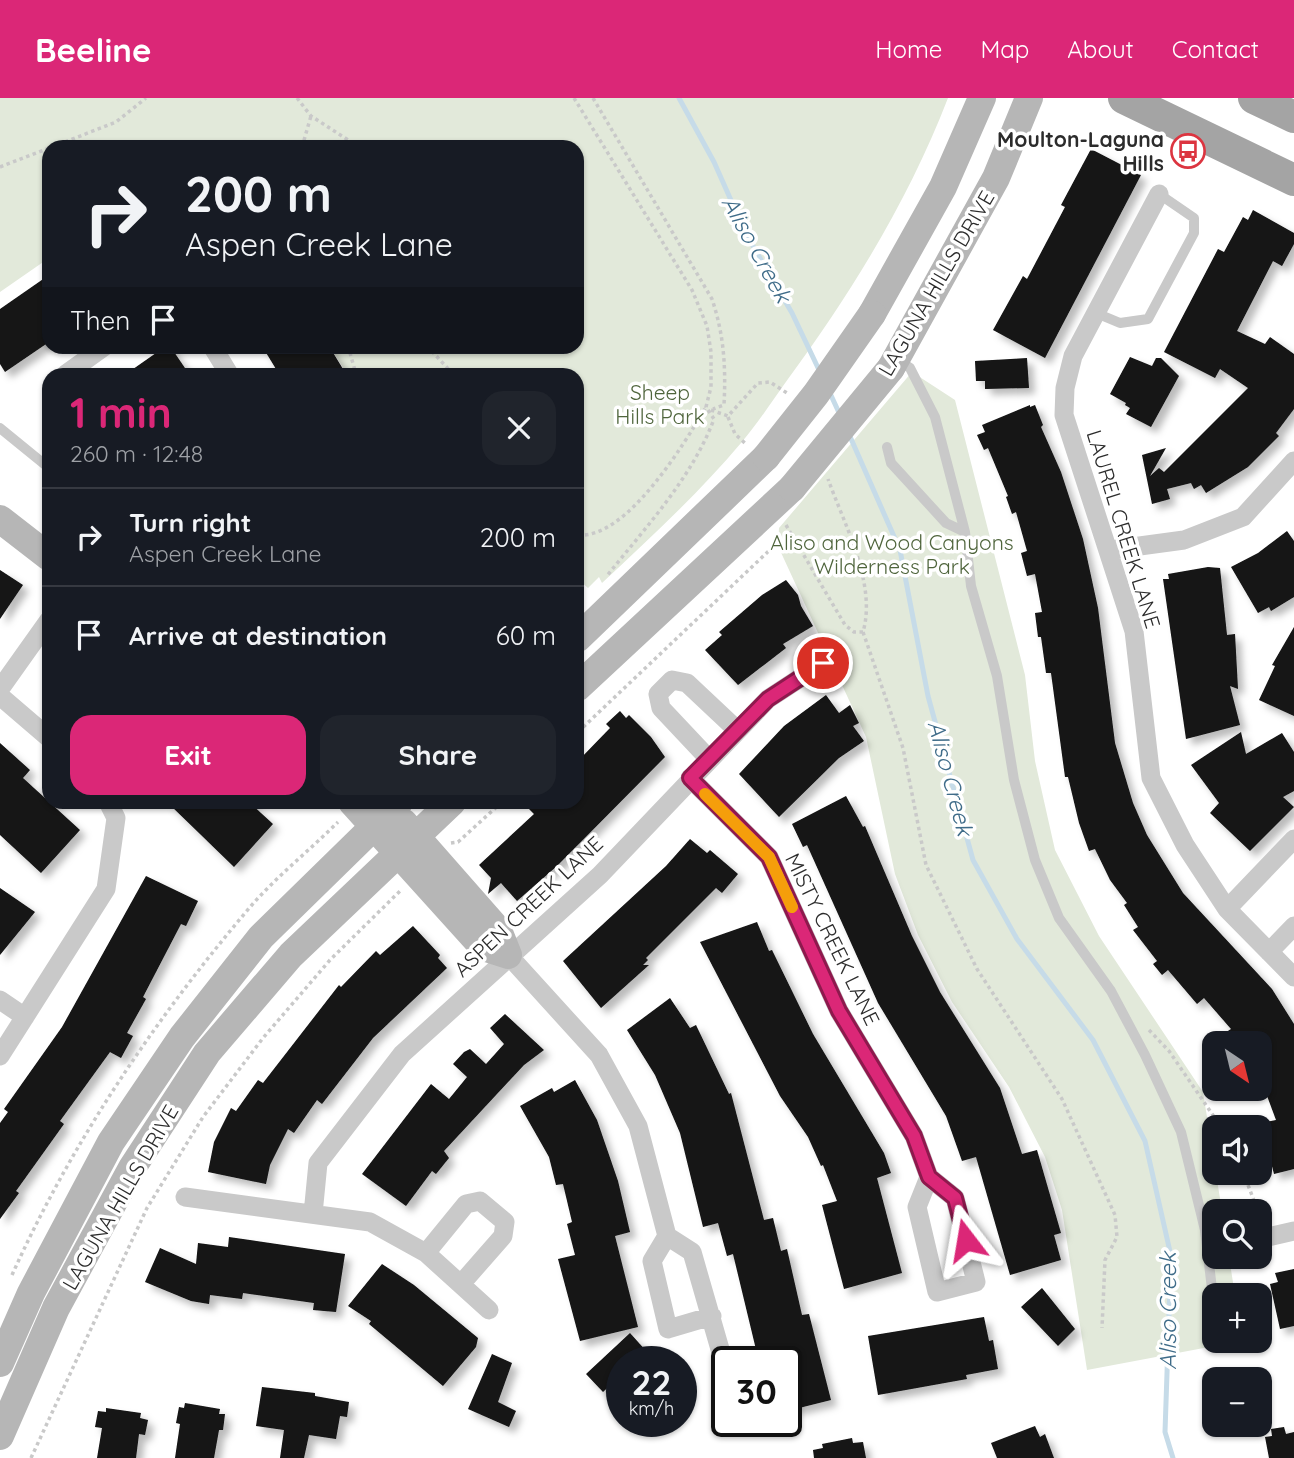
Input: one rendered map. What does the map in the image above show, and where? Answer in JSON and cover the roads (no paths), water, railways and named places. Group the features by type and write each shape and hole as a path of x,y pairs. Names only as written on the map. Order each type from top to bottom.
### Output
{"main road":[{"name":"LAGUNA HILLS DRIVE","path":"584,632 816,394 872,314 943,187 982,98"},
{"name":"LAGUNA HILLS DRIVE","path":"584,681 772,509 894,364 996,178 1029,98"},
{"path":"1124,98 1294,180"},
{"path":"1254,98 1294,117"},
{"path":"0,519 42,551"},
{"name":"LAGUNA HILLS DRIVE","path":"0,1363 31,1293 111,1142 182,1037 261,937 387,809"},
{"path":"387,809 406,844 498,930 508,955"},
{"name":"LAGUNA HILLS DRIVE","path":"0,1436 56,1308 81,1261 132,1168 207,1053 292,955 444,809"}],"street":[{"name":"LAUREL CREEK LANE","path":"1159,194 1073,356 1065,388 1064,415 1110,550 1134,631 1151,778 1185,845 1227,909 1294,977"},
{"path":"75,368 95,354"},
{"path":"1110,550 1184,540 1243,517 1294,461"},
{"path":"0,689 42,630"},
{"name":"ASPEN CREEK LANE","path":"313,1214 318,1163 402,1054 600,874 768,699 823,663"},
{"path":"709,759 661,708 659,694 665,687 672,680 687,683 737,730"},
{"path":"0,696 42,732"},
{"name":"MISTY CREEK LANE","path":"690,778 769,857 839,1011 914,1136 929,1177 955,1198 976,1282 937,1292 917,1207 929,1177"},
{"path":"0,1056 106,889 112,810"},
{"path":"1227,909 1294,839"},
{"path":"1269,952 1294,926"},
{"path":"508,955 599,1055 638,1126 667,1236 692,1252 720,1346"},
{"path":"0,1000 25,1017"},
{"path":"185,1197 370,1222 426,1253 489,1310"},
{"path":"426,1253 466,1205 480,1201 505,1222 503,1236 461,1284"},
{"path":"1272,1236 1294,1231"},
{"path":"667,1236 652,1262 668,1329 712,1316"}],"lane":[{"path":"1096,313 1120,323 1148,319 1194,233 1194,218 1159,194"},
{"path":"894,364 910,368 935,417 965,532 971,586 997,676 1014,780 1035,860 1059,918 1111,992 1146,1055 1181,1132 1205,1230 1211,1283"},
{"path":"0,428 42,462"},
{"path":"887,447 891,463 946,523 965,532"}],"waterway":[{"name":"Aliso Creek","path":"679,98 714,162 746,234 792,313 820,372"},
{"name":"Aliso Creek","path":"829,391 841,417"},
{"name":"Aliso Creek","path":"848,432 900,550 928,696 973,860 1017,939 1093,1040 1145,1141 1171,1256 1165,1432 1173,1458"}],"place":[{"name":"Moulton-Laguna Hills","path":"1188,151"}],"park label":[{"name":"Sheep Hills Park","path":"660,404"},
{"name":"Aliso and Wood Canyons Wilderness Park","path":"892,554"}]}
